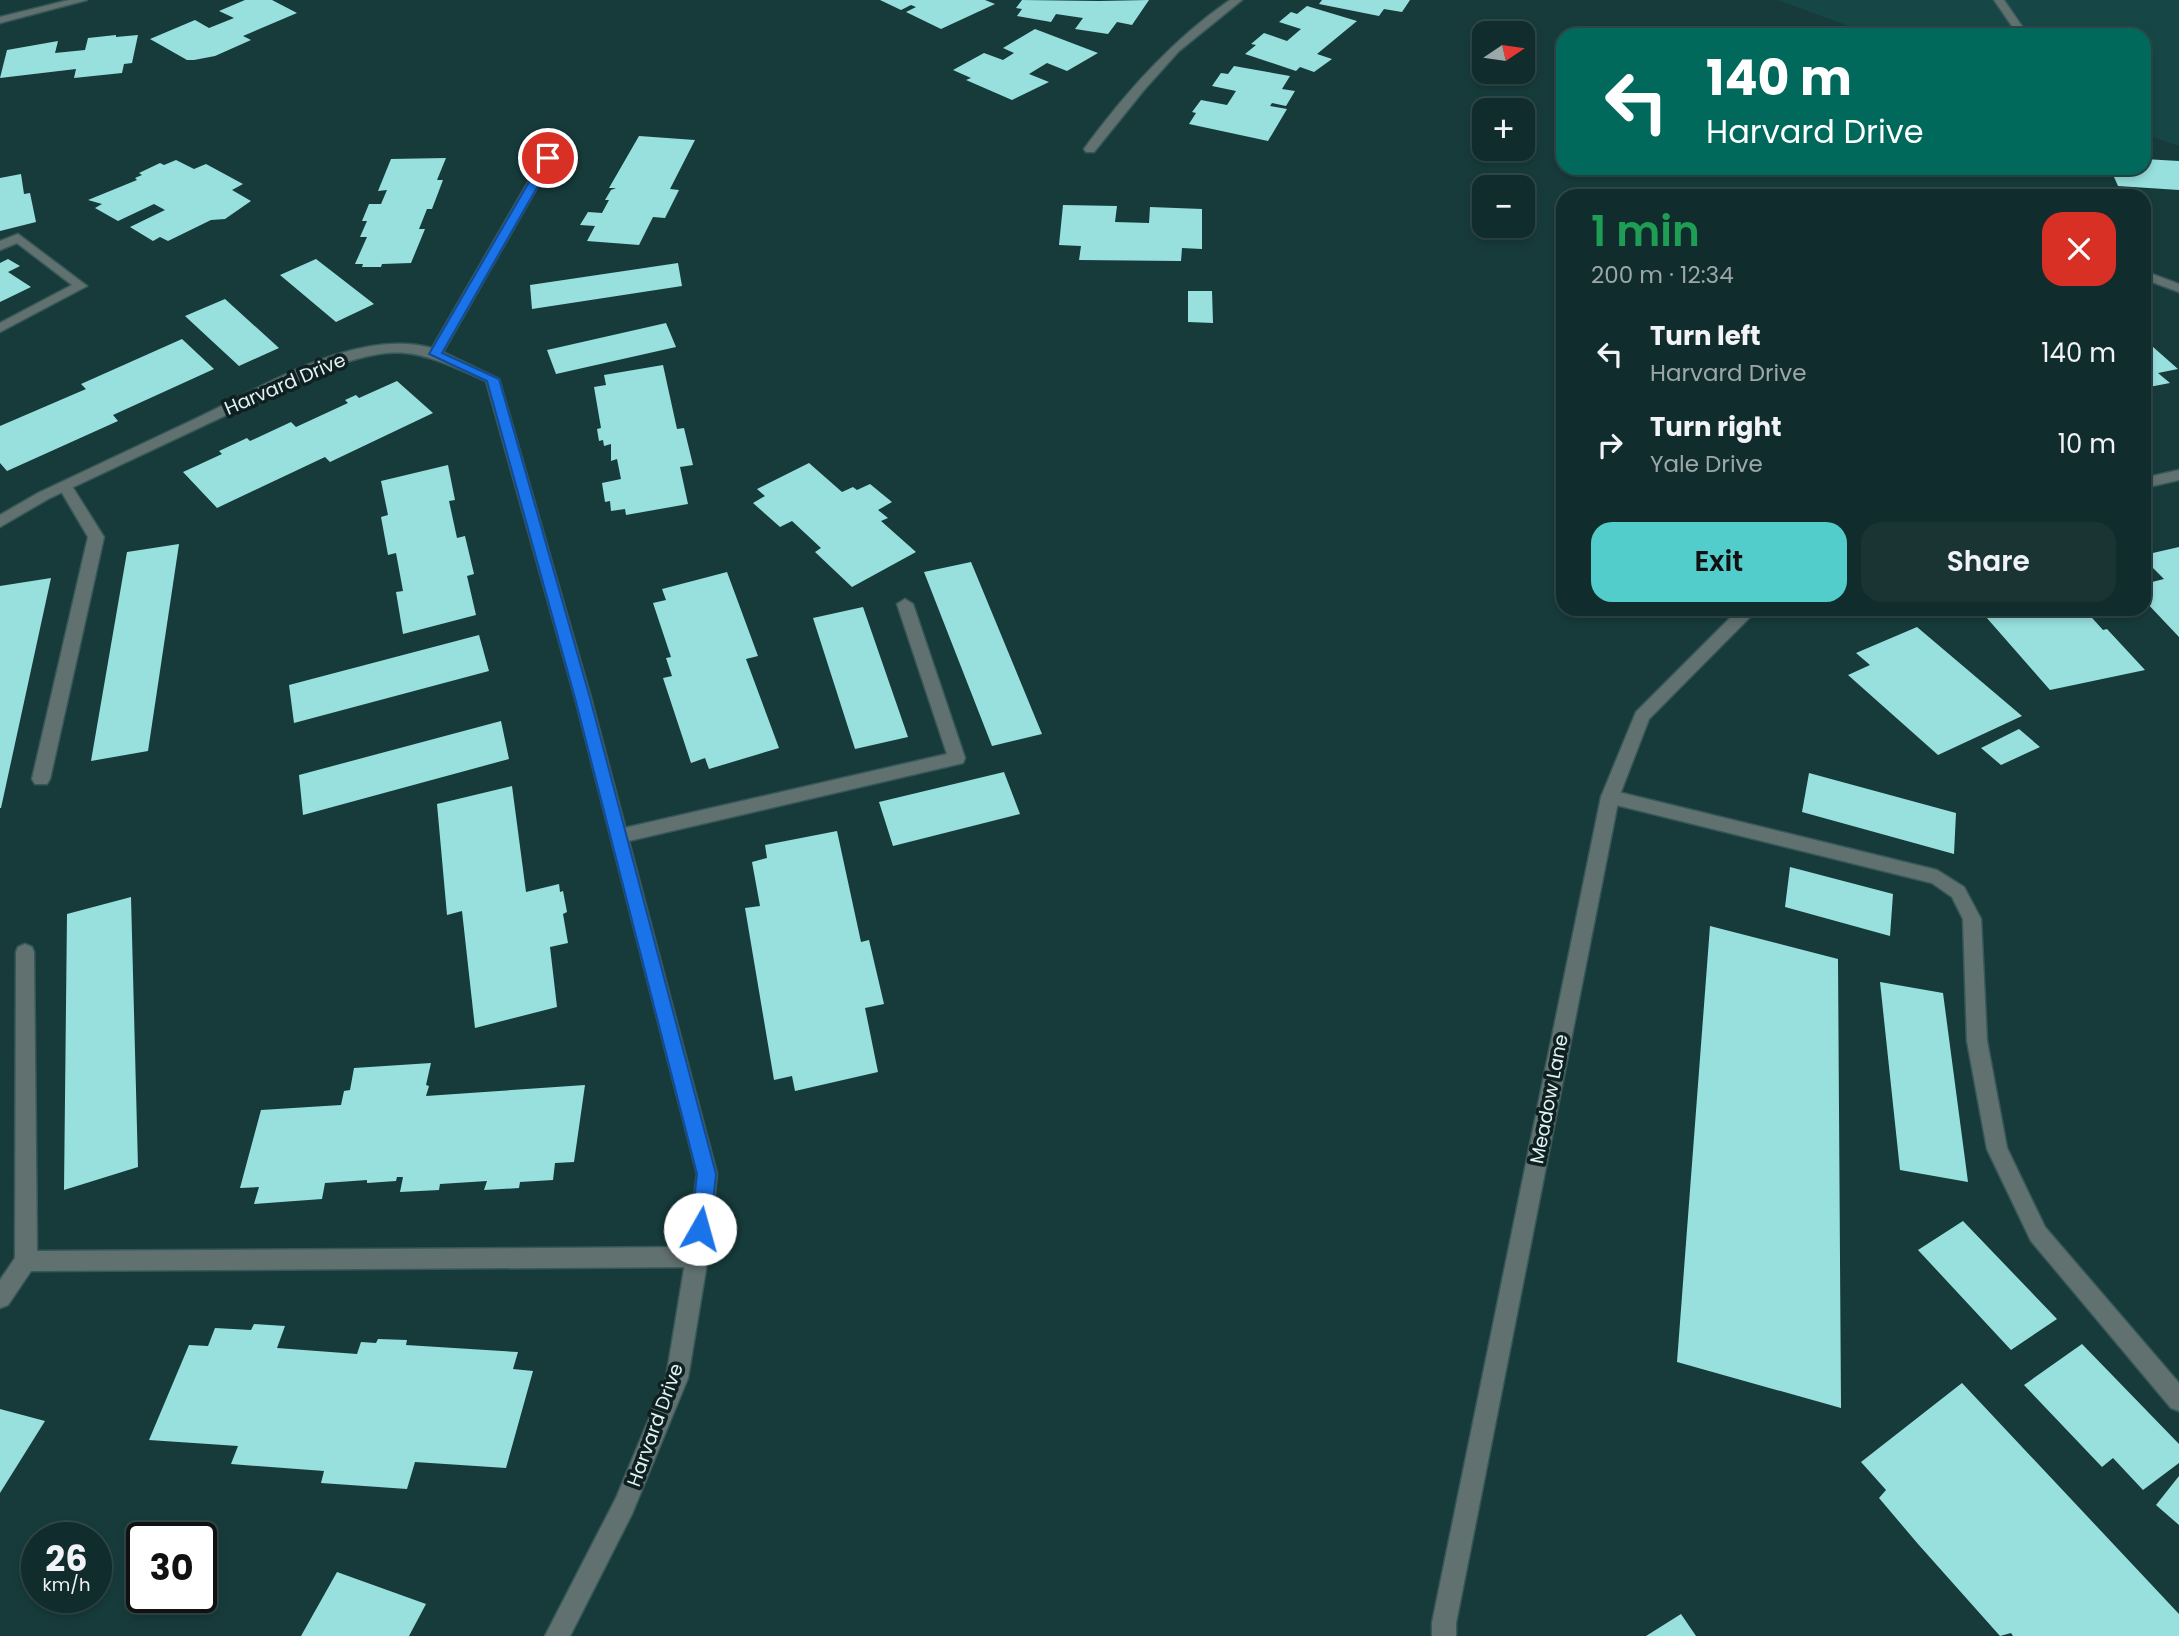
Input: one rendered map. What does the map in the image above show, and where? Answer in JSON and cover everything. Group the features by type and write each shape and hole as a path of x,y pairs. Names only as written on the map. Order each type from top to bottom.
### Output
{"street":[{"path":"0,20 82,0"},
{"path":"1090,149 1142,81 1213,15 1237,0"},
{"path":"1999,0 2019,28"},
{"path":"435,354 548,158"},
{"path":"0,246 18,238 81,286 0,328"},
{"path":"2151,278 2179,288"},
{"name":"Harvard Drive","path":"0,522 65,486 317,367 360,352 402,347 435,354 492,379 620,836 707,1174 697,1257 677,1378 624,1506 557,1636"},
{"path":"2151,481 2179,475"},
{"path":"41,779 96,537 65,486"},
{"path":"620,836 957,758 905,604"},
{"name":"Meadow Lane","path":"1444,1636 1444,1623 1610,797 1642,716 1740,616"},
{"path":"1610,797 1937,877 1958,892 1972,919 1977,1041 1997,1149 2038,1234 2179,1399"},
{"path":"0,1298 26,1261 25,952"},
{"path":"26,1261 697,1257"}],"shaded area":[{"path":"1778,0 2179,0 2179,146 2151,136 2151,28 1854,28"}],"building":[{"path":"245,0 272,0 297,13 243,36 251,40 215,56 194,60 187,60 150,39 195,20 209,28 234,18 219,11"},
{"path":"880,0 985,0 995,4 941,29 906,12 916,7 911,5 901,10"},
{"path":"1022,0 1149,0 1132,25 1117,22 1108,34 1075,29 1083,18 1056,14 1051,22 1017,16 1022,9 1016,8"},
{"path":"1322,0 1410,0 1402,12 1384,9 1379,16 1319,4"},
{"path":"1307,6 1357,21 1317,54 1332,59 1314,72 1300,67 1296,71 1245,54 1256,45 1251,44 1264,33 1287,41 1301,29 1279,22 1291,12 1297,14"},
{"path":"1035,29 1098,53 1067,71 1047,63 1029,74 1049,82 1012,100 966,80 971,78 953,70 984,53 1003,60 1014,53 1003,48"},
{"path":"138,35 132,63 124,64 122,73 74,78 76,69 0,78 7,50 58,41 55,53 85,50 88,38"},
{"path":"1234,66 1290,76 1282,89 1295,91 1286,106 1272,103 1270,106 1287,109 1268,141 1189,124 1196,113 1192,112 1201,100 1227,105 1236,91 1212,86 1221,73 1228,74"},
{"path":"639,136 695,140 670,189 679,190 665,218 653,217 639,245 587,241 595,226 580,225 588,212 602,213 609,200 605,200 611,190 616,188 609,188"},
{"path":"446,158 437,180 443,180 432,209 427,209 419,229 425,229 411,263 382,264 381,267 362,267 363,264 355,264 367,237 360,237 367,221 362,221 369,204 381,204 387,190 378,191 391,159"},
{"path":"2151,159 2179,161 2179,190 2118,186 2113,175 2151,175"},
{"path":"176,160 194,169 206,164 243,184 232,190 251,201 225,219 211,220 168,241 160,237 153,241 130,227 165,210 154,204 118,221 95,208 102,204 88,200 137,180 135,178 142,175 139,173 160,163 164,165"},
{"path":"21,174 24,194 30,193 36,222 0,231 0,178"},
{"path":"1063,205 1117,206 1115,222 1149,223 1150,207 1202,209 1202,249 1182,248 1181,261 1079,260 1081,246 1059,245"},
{"path":"8,259 20,266 8,272 31,287 0,302 0,263"},
{"path":"316,259 374,304 336,322 280,275"},
{"path":"678,263 682,286 532,309 530,285"},
{"path":"1188,291 1212,291 1213,323 1188,322"},
{"path":"225,299 279,348 239,366 185,316"},
{"path":"666,323 676,347 556,374 547,350"},
{"path":"182,339 214,369 113,415 118,421 7,471 0,463 0,426 86,389 81,384"},
{"path":"2151,345 2178,369 2158,373 2170,383 2151,387"},
{"path":"663,365 677,429 684,428 693,465 680,467 688,504 626,515 625,509 611,511 610,501 605,502 602,483 621,479 617,459 611,461 611,444 604,446 603,440 599,441 597,429 601,428 594,387 606,385 604,375"},
{"path":"397,381 433,413 330,462 325,457 217,508 183,472 222,454 219,451 247,438 250,441 291,422 296,427 348,403 345,400 356,395 359,398"},
{"path":"809,463 842,492 853,487 857,490 870,484 892,502 878,510 888,518 881,521 916,552 852,587 815,552 821,548 792,521 780,527 753,503 765,496 757,489"},
{"path":"448,465 455,500 449,501 457,538 465,536 474,574 467,576 476,615 403,634 396,592 403,591 396,553 388,555 381,517 388,515 381,481"},
{"path":"179,544 148,751 91,761 127,552"},
{"path":"2179,547 2179,637 2151,607 2151,582 2164,579 2151,566 2151,553"},
{"path":"971,562 1042,734 992,746 924,572"},
{"path":"727,572 758,656 746,659 779,748 709,769 705,758 691,763 663,678 672,676 666,658 671,657 653,603 666,600 662,589"},
{"path":"51,578 1,808 0,808 0,586"},
{"path":"863,607 908,737 855,749 813,618"},
{"path":"1985,616 2090,616 2103,630 2107,629 2145,670 2050,690"},
{"path":"1917,627 2022,716 1938,755 1848,675 1870,665 1856,653"},
{"path":"479,635 489,671 294,723 289,685"},
{"path":"501,721 509,759 303,815 299,775"},
{"path":"2019,729 2040,747 2001,765 1981,748"},
{"path":"1004,772 1020,814 893,846 879,802"},
{"path":"1809,773 1956,813 1954,854 1802,812"},
{"path":"512,786 526,892 559,884 567,912 563,914 568,943 550,947 557,1007 475,1028 462,911 447,915 437,804"},
{"path":"837,831 861,942 869,940 884,1004 865,1008 878,1072 795,1091 792,1076 774,1080 745,908 760,906 752,862 767,858 765,845"},
{"path":"1790,867 1893,894 1890,936 1785,907"},
{"path":"131,897 138,1167 64,1190 67,914"},
{"path":"1710,926 1838,959 1841,1408 1677,1362"},
{"path":"1880,982 1943,993 1968,1182 1900,1170"},
{"path":"431,1063 426,1096 585,1085 574,1162 555,1163 553,1180 520,1182 519,1188 484,1190 487,1181 440,1184 439,1190 400,1192 403,1177 397,1177 396,1181 325,1183 322,1199 254,1204 259,1187 240,1188 261,1110 341,1105 344,1091 350,1090 354,1068"},
{"path":"1963,1221 2057,1319 2011,1350 1918,1250"},
{"path":"254,1324 285,1326 277,1348 357,1354 361,1342 376,1343 378,1339 407,1340 406,1345 518,1352 513,1369 533,1371 506,1468 415,1462 407,1489 321,1483 324,1471 231,1464 238,1446 149,1440 189,1345 208,1346 215,1328 251,1330"},
{"path":"2082,1344 2179,1444 2179,1463 2143,1490 2113,1458 2102,1467 2024,1385"},
{"path":"1962,1383 2179,1614 2179,1636 2013,1636 2011,1633 2000,1636 1918,1544 1879,1498 1886,1490 1861,1462"},
{"path":"0,1409 45,1421 0,1493"},
{"path":"2179,1476 2179,1525 2156,1505"},
{"path":"337,1572 426,1604 409,1636 301,1636"},
{"path":"1681,1614 1696,1636 1646,1636"}],"route":[{"path":"548,158 435,354 492,379 583,698 707,1174 700,1229"}]}
